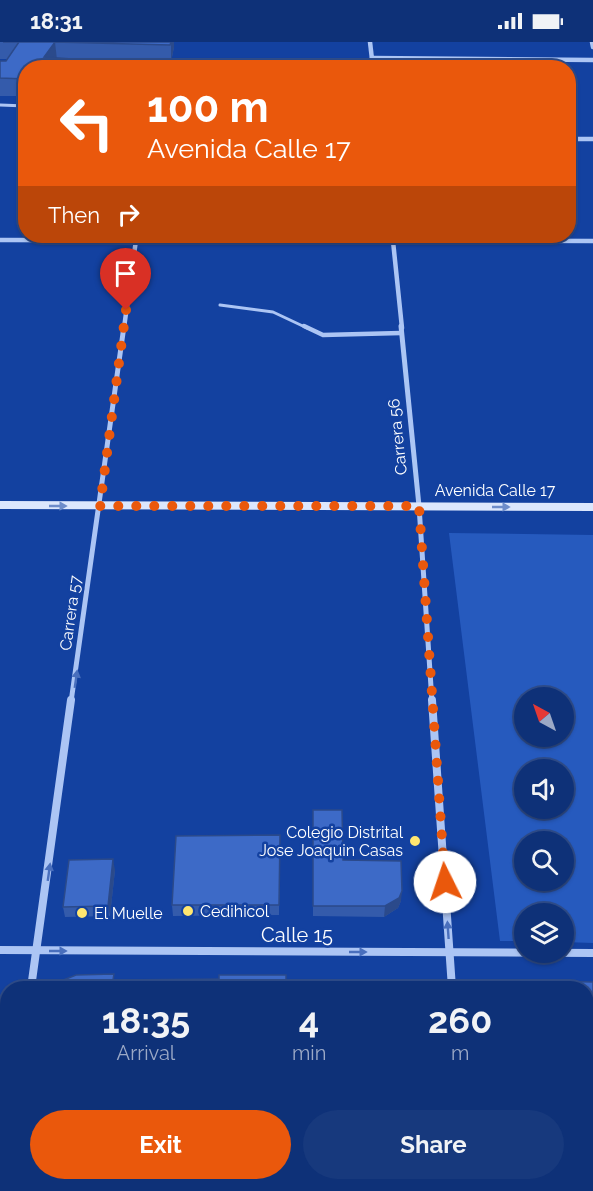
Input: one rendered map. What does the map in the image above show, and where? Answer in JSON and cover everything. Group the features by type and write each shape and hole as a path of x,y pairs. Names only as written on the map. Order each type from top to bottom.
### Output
{"street":[{"path":"370,42 372,58 593,60"},
{"path":"592,42 593,47"},
{"path":"576,139 593,139"},
{"path":"0,240 18,240"},
{"path":"576,241 593,241"},
{"name":"Carrera 57","path":"32,981 136,243"},
{"name":"Carrera 56","path":"393,243 419,506 452,981"},
{"name":"Avenida Calle 17","path":"0,506 593,507"},
{"name":"Calle 15","path":"0,950 593,953"}],"lane":[{"path":"0,105 18,106"},
{"path":"220,305 273,312 323,335 401,333"}],"shaded area":[{"path":"449,533 593,535 593,943 574,942 574,903 514,903 514,941 500,941"}],"building":[{"path":"19,42 55,42 44,57 86,60 18,60 18,79 0,78 0,61 6,61"},
{"path":"55,42 171,42 170,45"},
{"path":"313,810 342,810 343,860 401,861 402,891 399,898 385,906 313,906"},
{"path":"280,835 279,905 172,905 176,836"},
{"path":"113,859 108,906 63,907 69,860"},
{"path":"114,974 113,980 219,979 219,981 61,981 76,975"},
{"path":"219,975 286,975 286,981 219,981"},
{"path":"493,980 543,981 493,981"}],"place":[{"name":"Colegio Distrital Jose Joaquin Casas","path":"415,841"},
{"name":"Cedihicol","path":"188,911"},
{"name":"El Muelle","path":"82,913"}],"route":[{"path":"126,310 100,506 419,506 445,882"}]}
